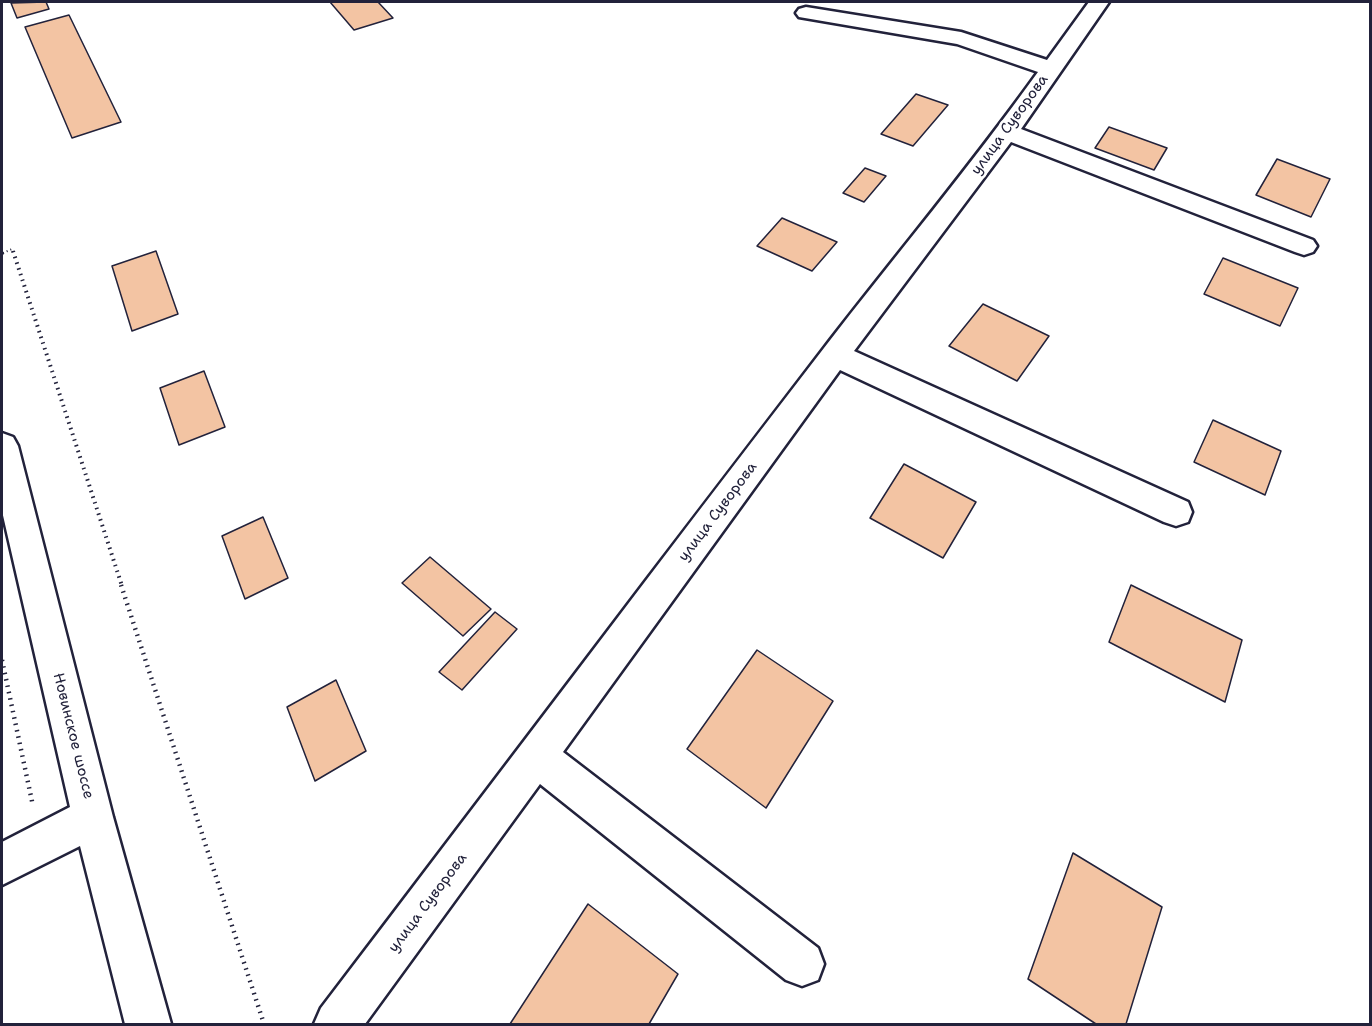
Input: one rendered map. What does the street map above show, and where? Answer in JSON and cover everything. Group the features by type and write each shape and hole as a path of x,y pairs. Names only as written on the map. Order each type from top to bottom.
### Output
{"street":[{"name":"улица Суворова","path":"337,1024 835,355 1007,132 1099,2"},
{"path":"806,13 962,38 1051,69"},
{"path":"1007,132 1304,246"},
{"path":"835,355 1176,512"},
{"name":"Новинское шоссе","path":"2,446 93,817 148,1024"},
{"path":"536,756 802,964"},
{"path":"2,864 93,817"}],"path":[{"path":"2,253 12,249 264,1024"},
{"path":"2,660 41,843"}],"building":[{"path":"46,2 49,9 17,18 11,3"},
{"path":"330,2 378,2 393,18 354,30"},
{"path":"69,15 121,122 72,138 25,27"},
{"path":"916,94 948,105 913,146 881,134"},
{"path":"1109,127 1167,148 1154,170 1095,148"},
{"path":"1277,159 1330,179 1311,217 1256,195"},
{"path":"865,168 886,176 864,202 843,193"},
{"path":"782,218 837,242 812,271 757,246"},
{"path":"156,251 178,314 132,331 112,266"},
{"path":"1223,258 1298,288 1280,326 1204,294"},
{"path":"983,304 1049,336 1017,381 949,346"},
{"path":"204,371 225,427 179,445 160,388"},
{"path":"1213,420 1281,451 1265,495 1194,462"},
{"path":"904,464 976,502 943,558 870,518"},
{"path":"263,517 288,578 245,599 222,536"},
{"path":"430,557 491,609 463,636 402,583"},
{"path":"1131,585 1242,640 1225,702 1109,642"},
{"path":"495,612 517,629 462,690 439,672"},
{"path":"757,650 833,701 766,808 687,749"},
{"path":"336,680 366,751 315,781 287,707"},
{"path":"1073,853 1162,907 1126,1024 1096,1024 1028,979"},
{"path":"588,904 678,974 649,1024 510,1024"}]}
